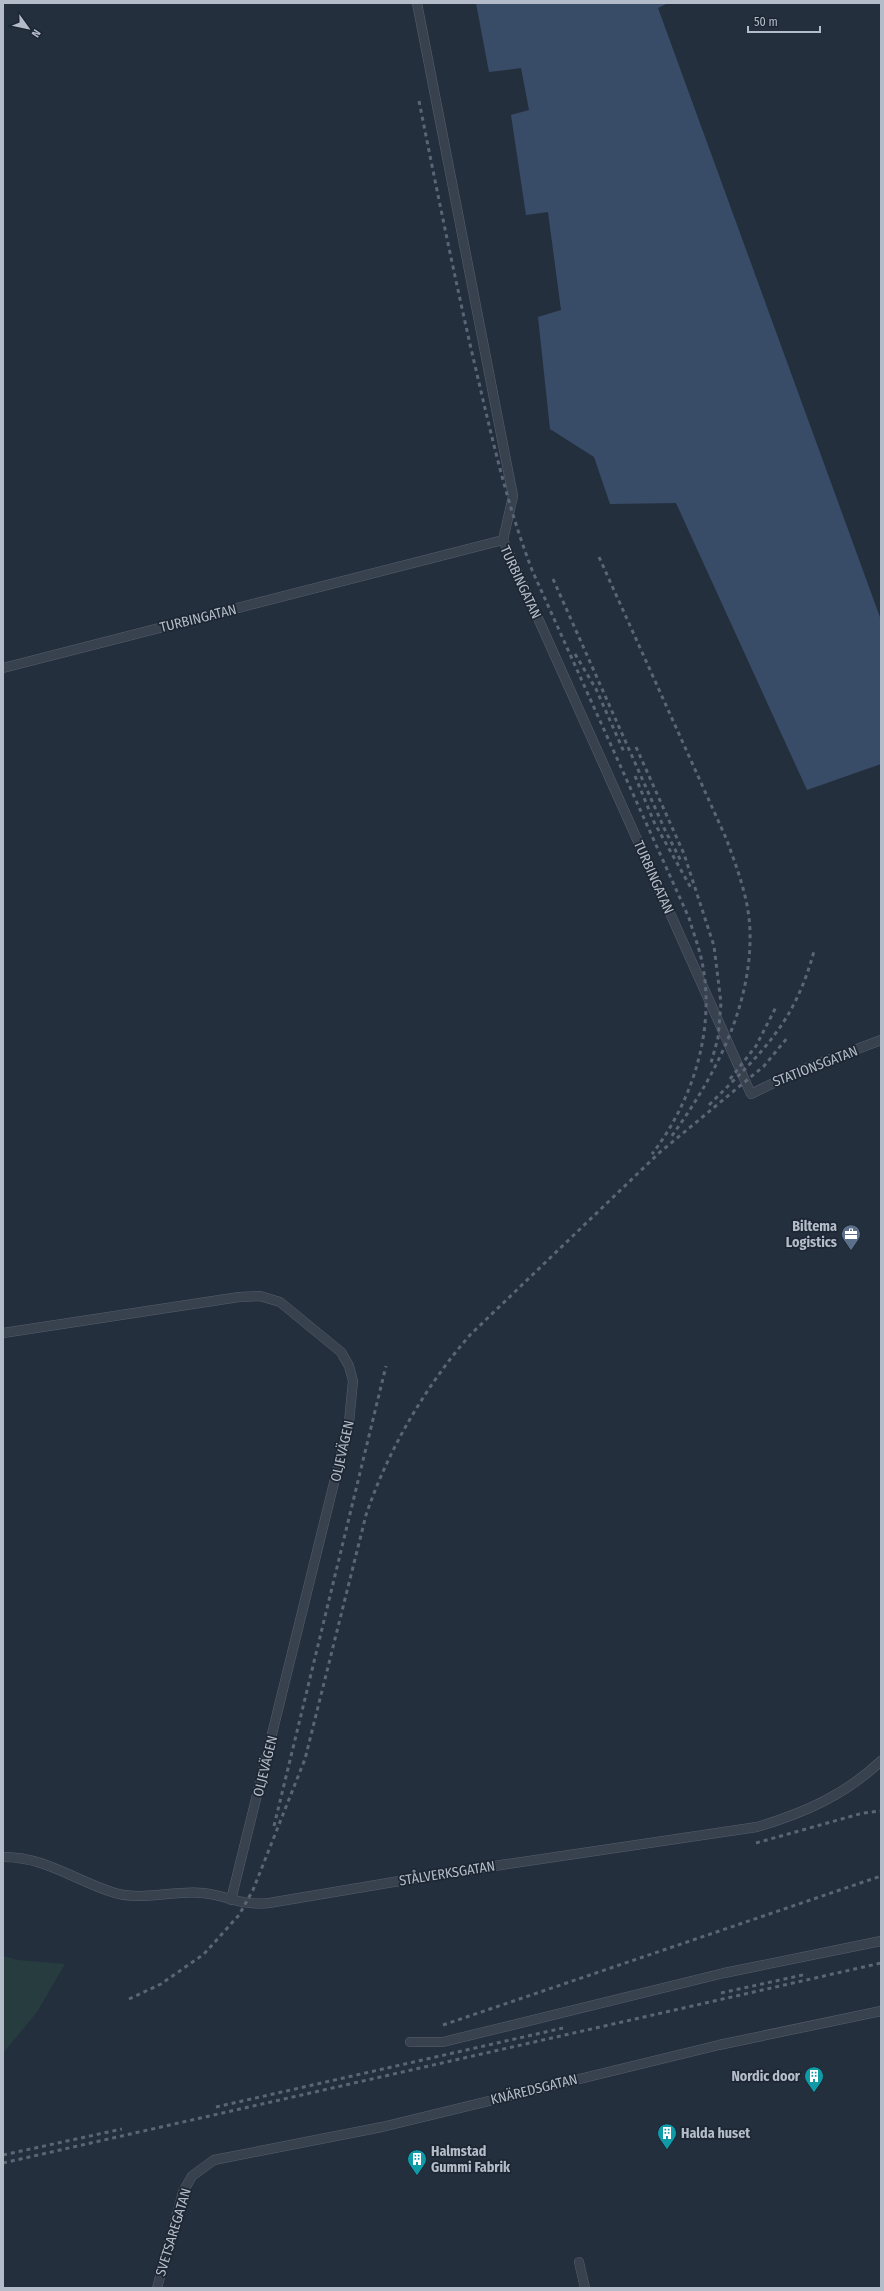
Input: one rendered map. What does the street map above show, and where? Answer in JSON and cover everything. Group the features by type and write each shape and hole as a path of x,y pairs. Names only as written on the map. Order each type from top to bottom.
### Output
{"street":[{"path":"417,3 513,496 503,540"},
{"name":"TURBINGATAN","path":"3,668 503,540 751,1094"},
{"name":"STATIONSGATAN","path":"751,1094 794,1073 881,1040"},
{"name":"OLJEVÄGEN","path":"3,1332 239,1296 260,1296 280,1302 341,1352 349,1366 353,1381 349,1422 231,1900"},
{"name":"STÅLVERKSGATAN","path":"3,1857 41,1861 90,1885 118,1893 141,1895 176,1892 202,1893 246,1904 269,1903 447,1873 758,1827 792,1817 821,1805 850,1787 881,1761"},
{"path":"410,2042 443,2042 724,1973 881,1941"},
{"name":"KNÄREDSGATAN","path":"192,2176 214,2160 382,2126 719,2045 881,2011"},
{"name":"SVETSAREGATAN","path":"157,2288 183,2192 192,2176"},
{"path":"579,2262 585,2288"}],"green space":[{"path":"3,1956 18,1960 65,1964 37,2012 3,2053"}],"water":[{"path":"476,3 668,3 658,8 881,620 881,764 807,790 676,503 610,504 594,457 550,429 538,317 561,310 548,212 526,215 511,115 529,110 521,68 489,72"}],"railway":[{"path":"419,101 468,336 494,446 523,546 532,570 689,918 702,962 706,987 706,1012 698,1063 690,1087 679,1111 652,1154"},
{"path":"599,557 726,838 742,884 749,919 749,959 745,987 737,1014 727,1040 702,1091 671,1137"},
{"path":"553,579 665,830 682,863"},
{"path":"575,654 596,689 624,752"},
{"path":"636,747 684,854 714,946 721,1003 718,1038 711,1063"},
{"path":"635,776 654,822 691,888"},
{"path":"709,1105 760,1053 786,1019 806,977 814,951"},
{"path":"730,1079 756,1046 776,1007"},
{"path":"129,1999 161,1984 204,1954 239,1915 253,1890 305,1759 366,1515 385,1467 397,1443 409,1420 438,1376 470,1335 659,1153 764,1066 788,1037"},
{"path":"274,1826 386,1366"},
{"path":"756,1843 863,1813 881,1811"},
{"path":"443,2025 881,1876"},
{"path":"3,2163 881,1963"},
{"path":"721,1993 807,1974"},
{"path":"216,2107 563,2028"},
{"path":"3,2155 122,2129"}],"place":[{"name":"Biltema Logistics","path":"851,1251"},
{"name":"Nordic door","path":"814,2093"},
{"name":"Halda huset","path":"667,2150"},
{"name":"Halmstad Gummi Fabrik","path":"417,2176"}]}
